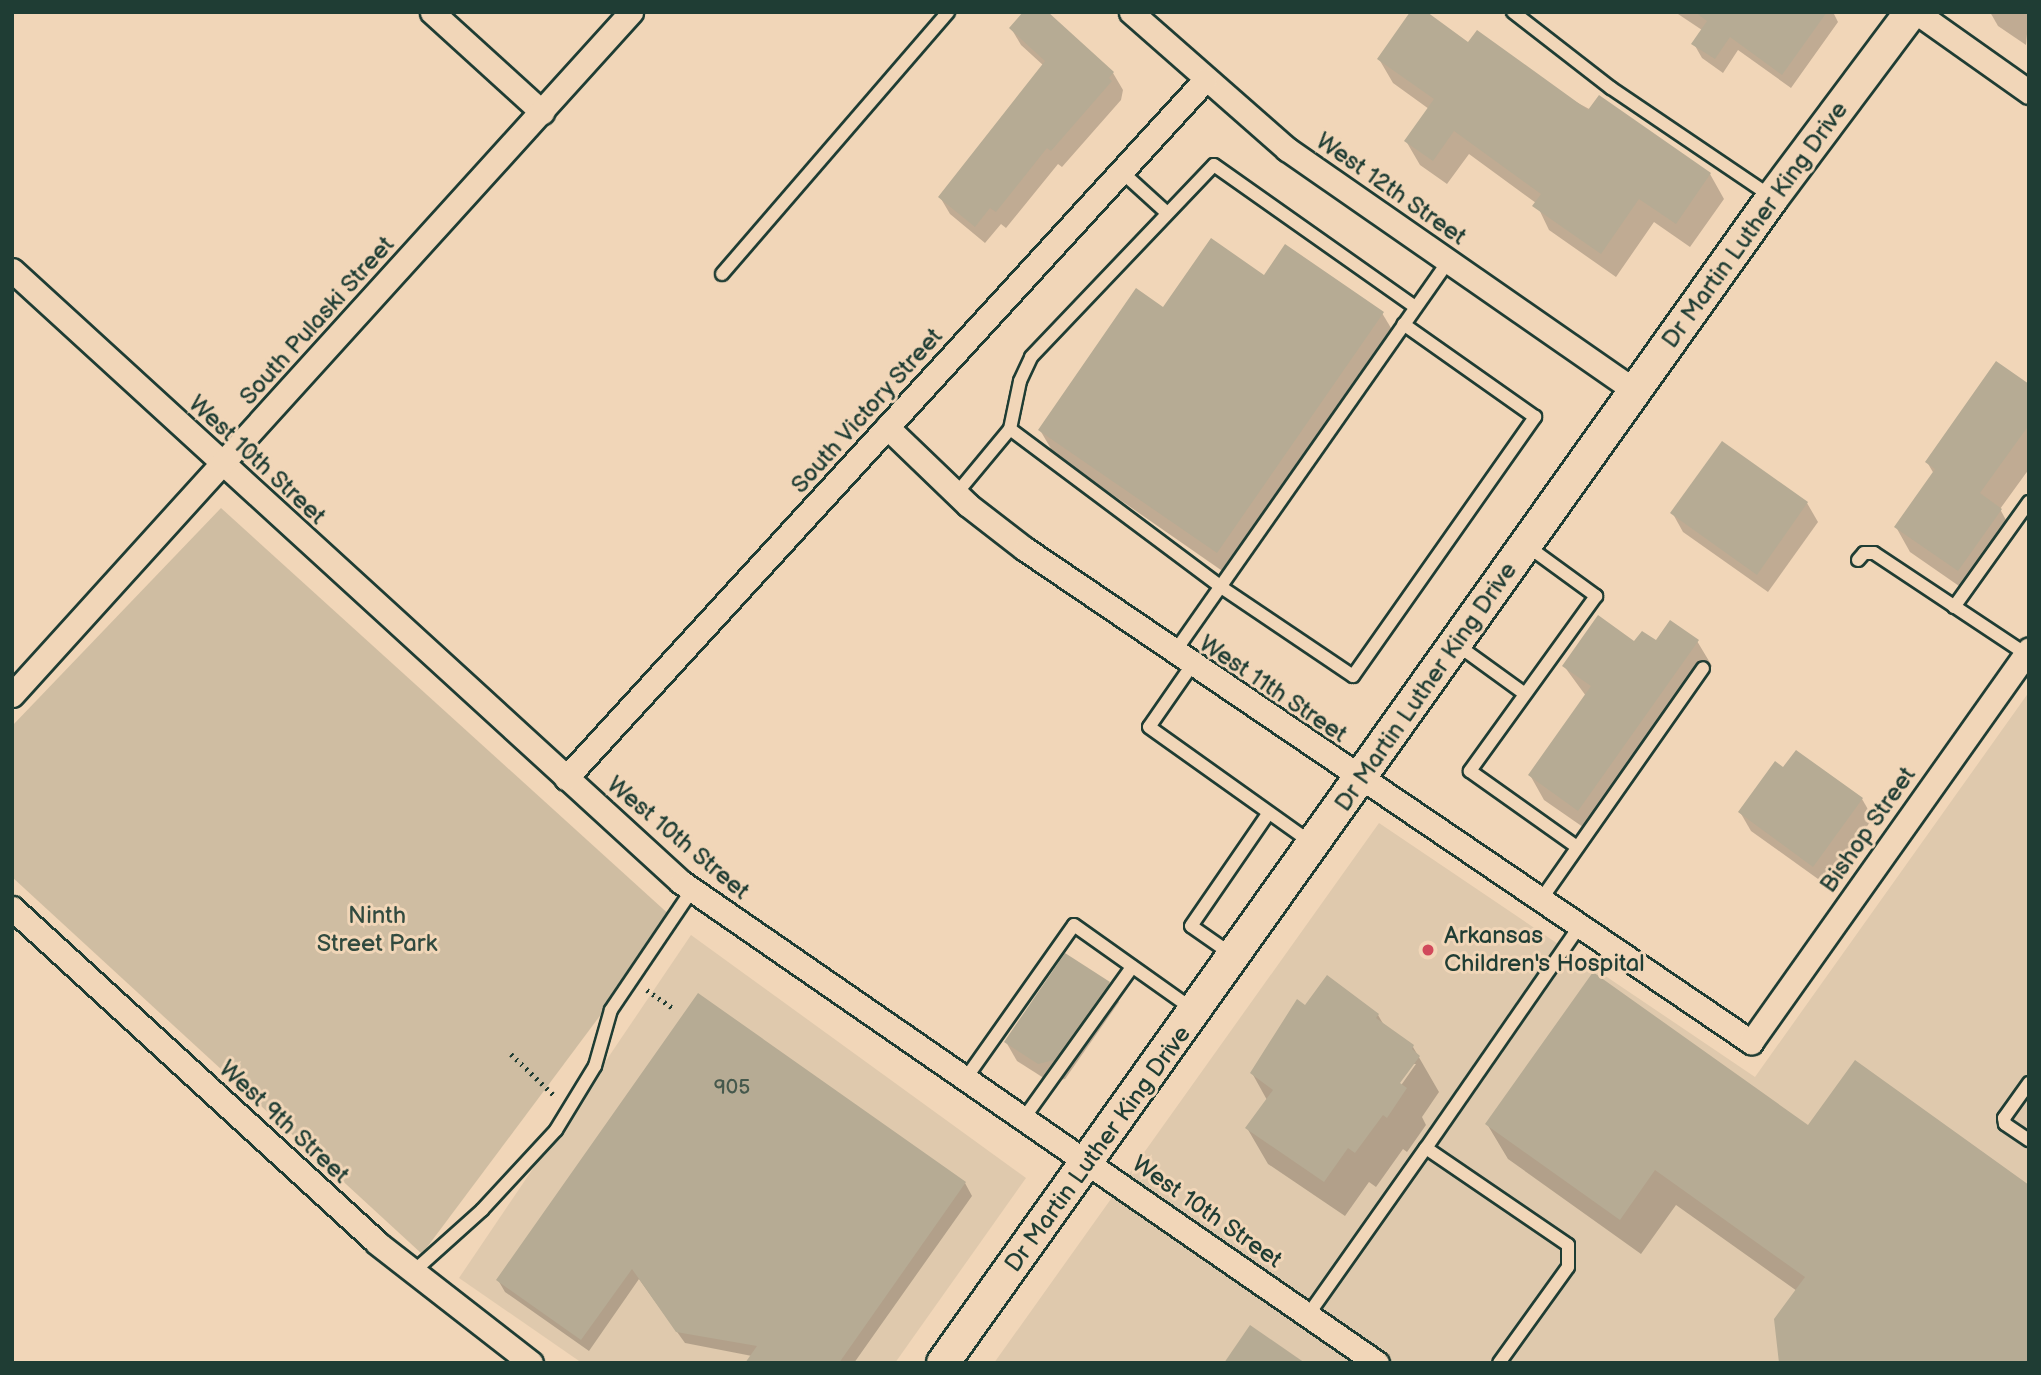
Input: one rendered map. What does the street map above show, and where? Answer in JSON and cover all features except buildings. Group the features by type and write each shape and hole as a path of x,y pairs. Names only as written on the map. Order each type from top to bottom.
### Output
{"main road":[{"name":"Dr Martin Luther King Drive","path":"943,1363 1235,957 1772,198 1913,12"}],"street":[{"path":"432,12 542,112"},
{"name":"South Pulaski Street","path":"12,695 631,12"},
{"name":"West 12th Street","path":"1130,12 1286,149 1635,391"},
{"path":"1913,12 2029,92"},
{"name":"South Victory Street","path":"566,778 1205,80"},
{"name":"West 10th Street","path":"12,270 566,778 692,890 1377,1363"},
{"name":"West 11th Street","path":"887,428 956,494 1183,659 1751,1042"},
{"name":"Bishop Street","path":"1751,1042 2027,653"},
{"name":"West 9th Street","path":"12,908 413,1272 531,1363"}],"lane":[{"path":"722,274 947,12"},
{"path":"1513,12 1611,88 1772,198"},
{"path":"956,494 1010,429 1020,381 1031,357 1213,165 1415,307"},
{"path":"1122,172 1166,212"},
{"path":"1314,845 1149,727 1221,587 1448,261"},
{"path":"1010,429 1221,587 1353,676 1535,417 1404,324"},
{"path":"1954,607 2029,502"},
{"path":"1526,545 1596,596 1470,771 1577,847"},
{"path":"1858,560 1864,553 1874,553 2027,653"},
{"path":"1456,644 1525,694"},
{"path":"1540,901 1703,667"},
{"path":"1235,957 1191,926 1268,814"},
{"path":"413,1272 482,1210 556,1130 595,1066 611,1010 692,890"},
{"path":"966,1078 1074,925 1195,1012"},
{"path":"1308,1315 1579,927"},
{"path":"1024,1118 1132,967"},
{"path":"2029,1083 2004,1118 2005,1124 2029,1140"},
{"path":"1426,1148 1568,1245 1568,1267 1499,1363"}],"path":[{"path":"632,979 673,1008"},
{"path":"511,1054 569,1108"}],"shaded area":[{"name":"Arkansas Children's Hospital","path":"2029,692 2029,1363 994,1363 1379,823 1755,1077"},
{"path":"691,935 1026,1178 895,1363 582,1363 459,1278"}],"green space":[{"name":"Ninth Street Park","path":"221,508 673,918 422,1254 12,877 12,726"}],"place":[{"name":"Arkansas Children's Hospital","path":"1428,950"}]}
